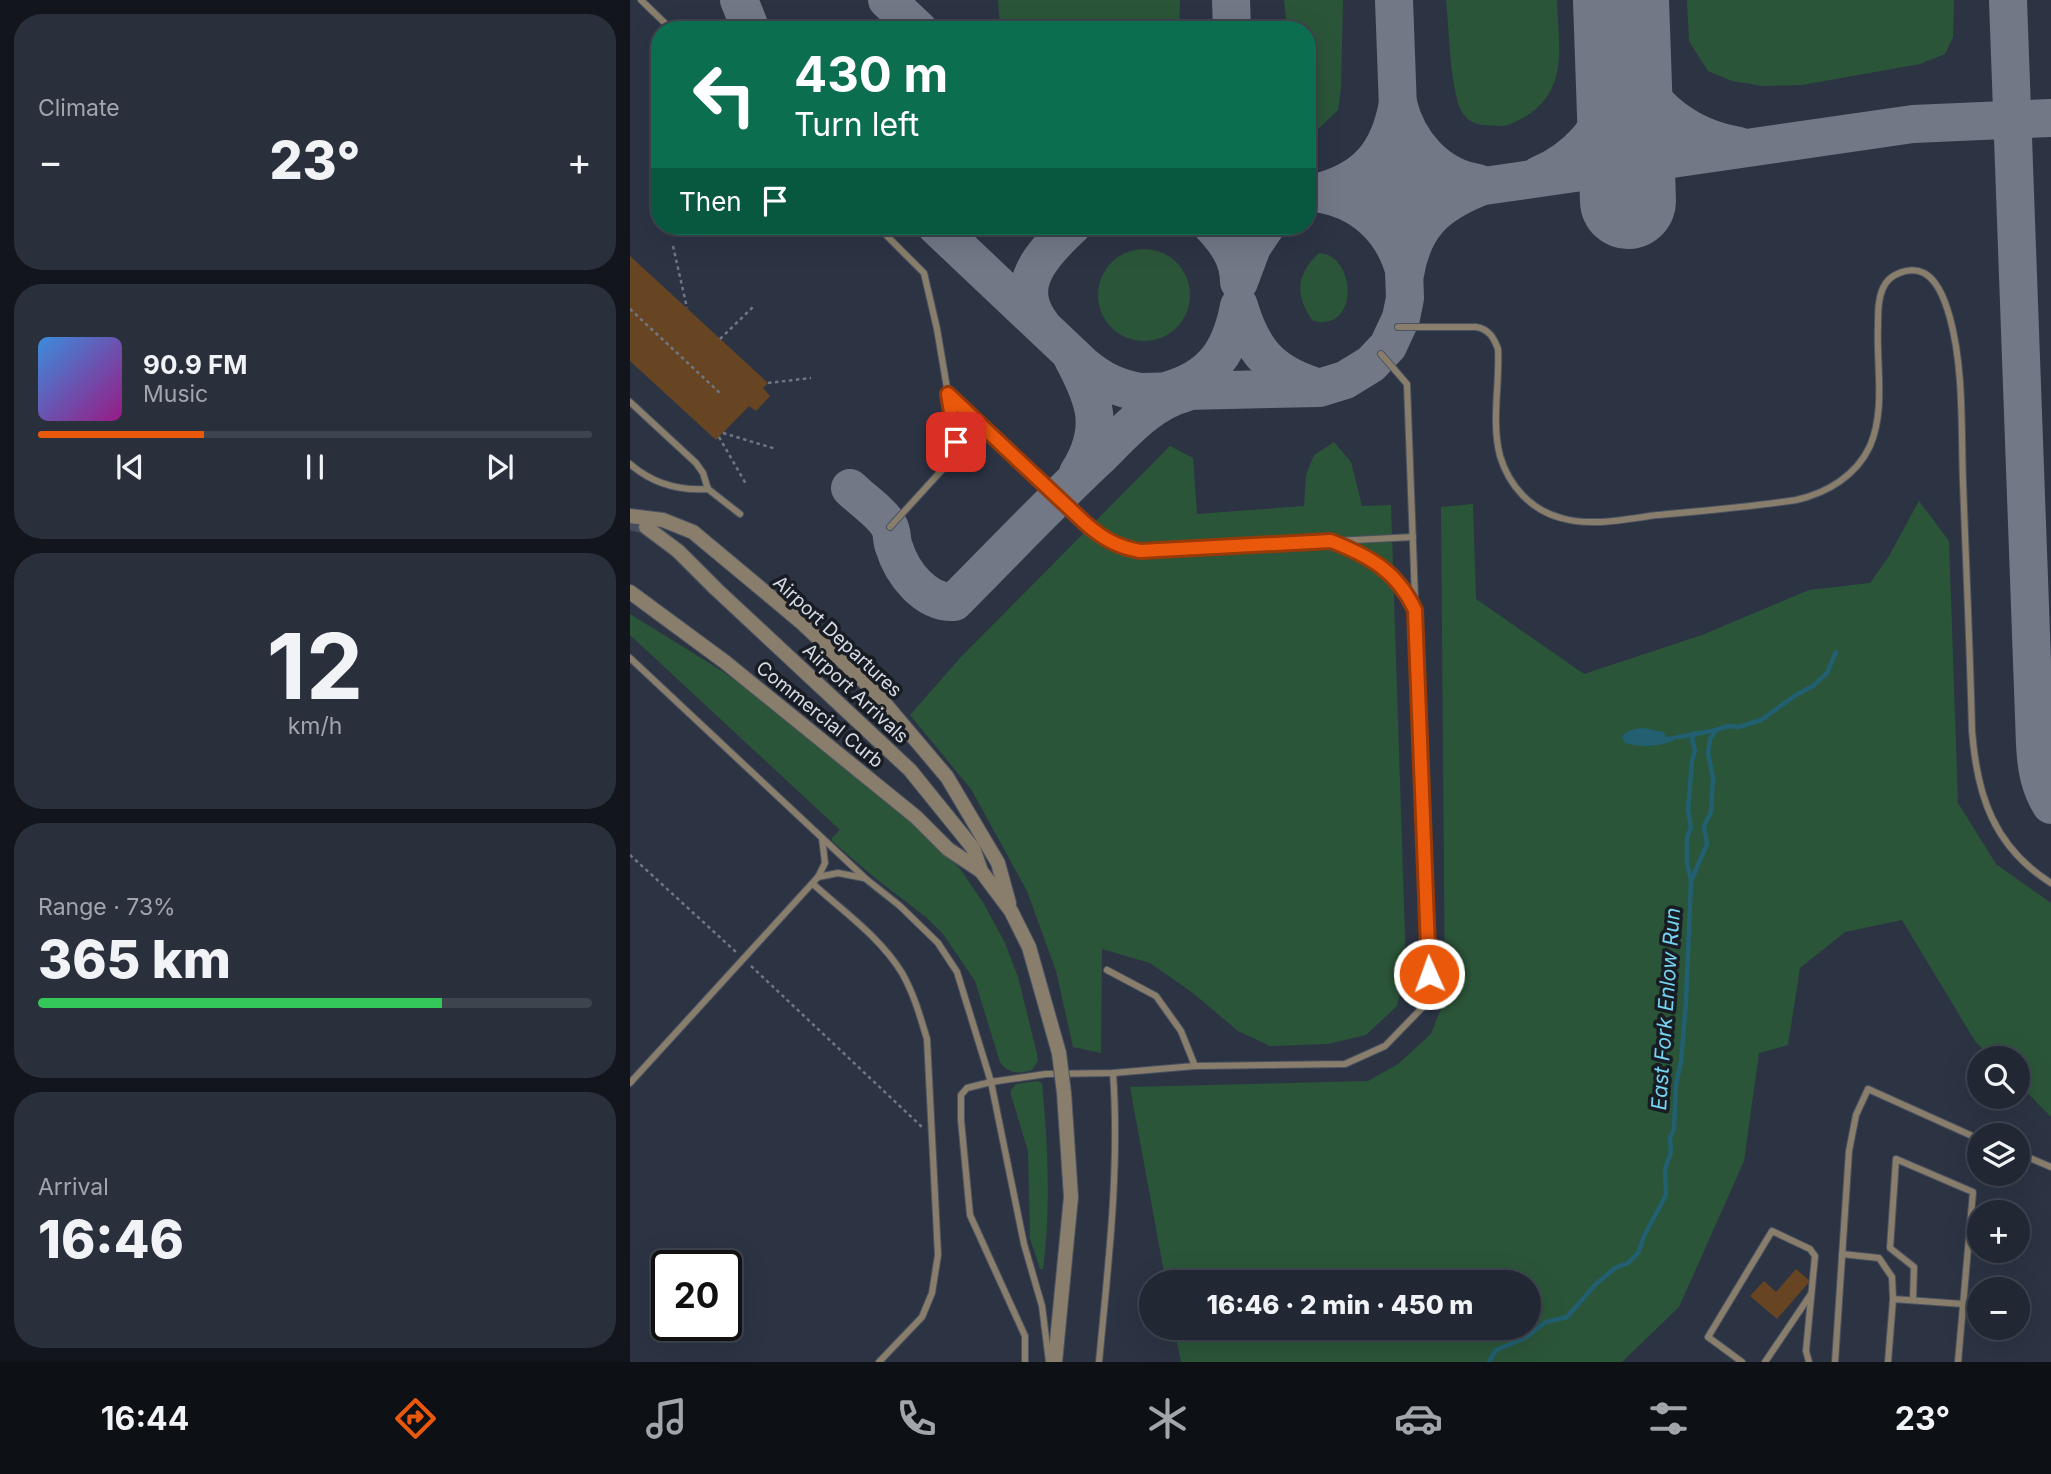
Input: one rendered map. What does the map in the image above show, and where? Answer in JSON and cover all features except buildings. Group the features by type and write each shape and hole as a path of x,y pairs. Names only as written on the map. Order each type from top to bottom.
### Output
{"street":[{"name":"Airport Departures","path":"630,516 663,520 693,532 801,622 876,693 947,777 998,863 1011,911"},
{"name":"Airport Arrivals","path":"646,527 678,551 910,770 973,848 981,871 1011,911"},
{"name":"Commercial Curb","path":"630,592 725,662 916,817 948,849 981,871"},
{"path":"1011,911 1029,947 1059,1053 1064,1093 1071,1197 1055,1362"}],"lane":[{"path":"641,0 663,21"},
{"path":"886,235 924,273 928,283 956,442 953,458 890,527"},
{"path":"1398,327 1476,327 1486,330 1498,349 1497,434 1501,458 1511,481 1527,500 1539,509 1560,518 1578,522 1617,519 1796,500 1817,495 1837,484 1865,455 1876,426 1878,318 1883,288 1891,277 1903,272 1916,271 1929,277 1945,303 1956,356 1961,415 1972,731 1978,780 1988,810 2004,840 2025,865 2051,883"},
{"path":"1025,1362 1025,1336 970,1215 961,1120 961,1095 967,1088 1046,1074 1113,1073 1195,1066 1345,1064 1385,1046 1421,1009 1429,974 1406,384 1381,355"},
{"path":"948,394 1085,523 1118,546 1140,551 1412,537"},
{"path":"630,402 696,463 703,473 708,489 740,514"},
{"path":"630,464 643,476 676,489 708,489"},
{"path":"1331,541 1363,555 1388,572 1406,591 1415,610"},
{"path":"630,658 866,879 900,906 938,943 957,972 991,1082 1024,1244 1042,1306 1049,1362"},
{"path":"630,1083 813,884 825,863 822,838"},
{"path":"818,877 838,873 866,879"},
{"path":"813,884 886,951 910,989 926,1039 938,1255 932,1293 922,1317 879,1362"},
{"path":"1107,970 1156,996 1181,1031 1195,1066"},
{"path":"1098,1362 1113,1199 1116,1139 1113,1073"},
{"path":"1835,1362 1849,1151 1856,1115 1868,1089 1967,1134"},
{"path":"2030,1158 2051,1167"},
{"path":"1913,1300 1914,1267 1890,1248 1896,1159 1973,1192 1958,1362"},
{"path":"1742,1362 1708,1337 1772,1231 1810,1249 1815,1256 1806,1351 1809,1362"},
{"path":"1842,1254 1879,1258 1892,1277 1888,1362"},
{"path":"1765,1362 1812,1292"},
{"path":"1893,1299 1963,1304"}],"path":[{"path":"673,246 687,308"},
{"path":"720,339 754,306"},
{"path":"630,309 721,394"},
{"path":"768,383 811,377"},
{"path":"723,433 776,449"},
{"path":"719,437 746,484"},
{"path":"630,855 932,1136"}],"green space":[{"path":"998,0 1180,0 1179,21 999,21"},
{"path":"1284,0 1343,0 1338,110 1317,130 1316,21 1286,21"},
{"path":"1446,0 1557,0 1559,49 1555,80 1539,106 1525,117 1500,126 1477,124 1465,116 1453,79"},
{"path":"1687,0 1954,0 1953,37 1945,54 1920,64 1802,85 1763,86 1732,81 1708,71 1689,41"},
{"path":"1144,249 1161,253 1176,263 1186,278 1190,295 1186,312 1176,327 1161,337 1144,341 1127,337 1112,327 1102,312 1098,295 1102,278 1112,263 1127,253"},
{"path":"1319,253 1329,255 1338,262 1344,272 1348,293 1341,313 1334,319 1322,322 1312,320 1306,311 1300,285 1306,269"},
{"path":"1334,442 1351,462 1362,506 1391,505 1406,968 1397,1006 1366,1035 1328,1044 1270,1046 1238,1031 1193,993 1150,963 1102,949 1101,1053 1073,1047 1056,971 1027,891 971,789 910,715 961,657 1170,446 1193,458 1197,514 1304,506 1306,475 1314,455"},
{"path":"1919,501 1949,541 1958,803 1996,864 2051,903 2051,1117 2030,1095 2030,1046 1980,1046 1902,920 1845,932 1800,968 1788,1045 1759,1053 1744,1161 1679,1307 1622,1362 1181,1362 1176,1340 1541,1340 1541,1270 1164,1270 1130,1087 1368,1081 1398,1064 1431,1034 1445,998 1441,507 1473,504 1476,599 1584,674 1702,635 1809,590 1870,583 1889,556"},
{"path":"630,614 722,671 768,704 910,816 942,848 984,904 1005,943 1018,977 1037,1054 1038,1061 1032,1070 1014,1072 1000,1062 975,981 943,934 926,917 832,841 840,830 630,635"},
{"path":"1038,1081 1042,1083 1048,1176 1043,1269 1040,1269 1030,1238 1028,1151 1011,1095 1016,1084"}],"water":[{"path":"1644,728 1664,732 1666,737 1679,737 1653,746 1625,743 1622,737 1626,732"}],"waterway":[{"name":"East Fork Enlow Run","path":"1489,1362 1496,1350 1525,1338 1546,1322 1567,1317 1596,1284 1615,1268 1628,1263 1638,1253 1666,1195 1665,1169 1671,1152 1670,1138 1674,1129 1676,1084 1681,1062 1686,1001 1691,881 1707,844 1704,826 1711,812 1713,778 1708,753 1710,739 1716,730 1761,720 1813,686 1827,673 1836,652"},
{"path":"1679,737 1716,730"},
{"path":"1691,880 1687,863 1687,837 1691,828 1688,810 1695,750 1692,740 1694,733"}],"taxiway":[{"path":"739,0 747,21"},
{"path":"887,0 909,21"},
{"path":"1231,0 1232,21"},
{"path":"946,235 1083,365 1117,386 1141,392 1319,388 1345,380 1371,364 1388,346 1401,318 1405,298 1394,0"},
{"path":"2008,0 2035,744 2039,776 2051,805"},
{"path":"1621,12 1627,43 1639,78 1660,106 1688,128 1704,136 1739,146"},
{"path":"1539,175 1577,151 1604,116 1616,88 1622,40"},
{"path":"1316,193 1348,181 1372,162 1388,136 1398,103 1409,131 1426,155 1449,173 1478,183"},
{"path":"1316,193 1484,186 1913,124 2051,118"},
{"path":"1316,193 1347,202 1373,219 1393,243 1405,274 1414,243 1428,220 1449,202 1478,188"},
{"path":"1041,324 1029,296 1030,283 1042,258 1063,235"},
{"path":"1220,235 1237,266 1239,282 1252,247 1260,235"},
{"path":"1169,390 1198,377 1218,359 1231,335 1239,306 1250,335 1265,357 1286,374 1314,386"},
{"path":"1073,359 1092,401 1095,428 1087,457 1078,473"},
{"path":"850,488 886,521 898,557 916,585 934,597 954,602 1137,421 1159,404 1185,393"}],"runway":[{"path":"1621,0 1628,201"}],"tunnel":[{"path":"630,523 646,527"}],"route":[{"path":"956,442 948,394 1085,523 1118,546 1140,551 1331,541 1377,563 1399,582 1415,610 1429,974"}]}
